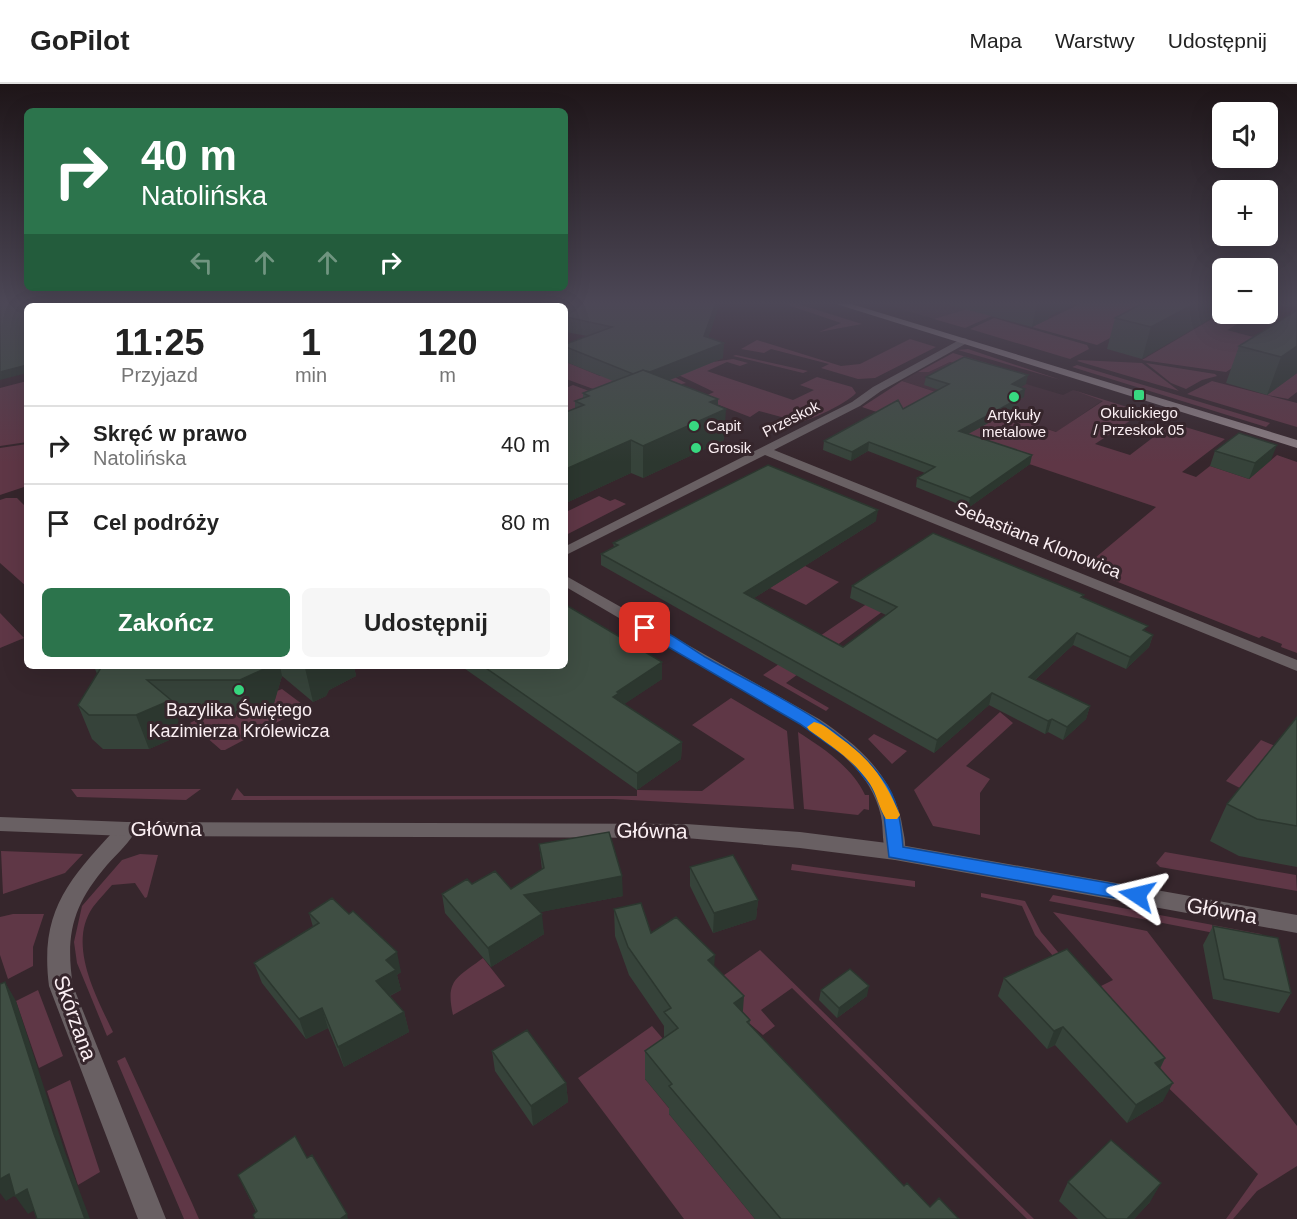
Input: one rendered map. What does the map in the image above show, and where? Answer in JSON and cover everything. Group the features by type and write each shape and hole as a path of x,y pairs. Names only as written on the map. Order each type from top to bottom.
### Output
{"main road":[{"path":"1012,356 1297,444"}],"street":[{"name":"Przeskok","path":"568,550 856,404 936,356"},
{"name":"Sebastiana Klonowica","path":"765,451 1297,666"},
{"path":"568,582 841,744 878,783 892,816 895,852"},
{"name":"Główna","path":"0,824 127,829 686,831 800,840 895,852 1297,924"},
{"name":"Skórzana","path":"127,829 88,875 61,916 55,959 61,986 152,1219"}],"shaded area":[{"path":"733,356 740,356 808,371 803,373"},
{"path":"798,356 809,356 841,366 860,364 876,356 918,356 875,378 858,379 821,368 829,364"},
{"path":"948,356 963,356 997,366 969,381 983,408 1056,432 1103,401 1073,390 1143,412 1095,444 1130,455 1172,423 1225,439 1182,472 1196,477 1210,466 1249,479 1277,455 1297,462 1297,653 1262,636 1259,638 1113,580 1115,577 1083,568 1156,507 862,407 902,381 936,392 976,370 950,362 929,372 918,372"},
{"path":"978,356 989,356 1061,380"},
{"path":"1060,356 1076,356 1070,359"},
{"path":"1149,356 1251,356 1226,372 1142,360"},
{"path":"733,359 748,363 740,366 727,362 707,371 793,400 814,390 800,385 817,377 852,387 856,393 819,415 785,425 778,424 785,418 759,411 750,417 701,398 714,392 666,369"},
{"path":"1077,361 1142,363 1179,391"},
{"path":"950,362 977,370 936,392 902,381 918,372 929,372"},
{"path":"568,363 600,376 663,371 686,383 618,398 568,380"},
{"path":"1146,363 1217,376 1202,380 1186,389 1171,383"},
{"path":"1077,365 1270,423 1266,427 1072,367"},
{"path":"1297,373 1297,392 1288,399 1267,395"},
{"path":"1212,381 1297,403 1297,427 1187,394"},
{"path":"24,382 24,442 0,446 0,388"},
{"path":"1026,384 1063,395 1073,390 1103,400 1057,432 982,408"},
{"path":"573,385 613,400 568,419 568,387"},
{"path":"24,444 24,487 0,495 0,448"},
{"path":"599,496 626,504 568,534 568,511"},
{"path":"17,498 24,505 24,584 0,563 0,500"},
{"path":"805,566 839,582 806,605 770,588"},
{"path":"874,599 890,606 786,683 829,708 826,711 763,675"},
{"path":"0,613 24,638 0,648"},
{"path":"282,689 306,707 225,750 221,750 190,723 221,707 228,714 250,714 274,703 277,691"},
{"path":"731,698 787,731 794,809 613,799 231,800 237,788 244,796 637,796 637,790 702,791 745,759 692,725"},
{"path":"1000,712 1013,723 966,766 990,779 980,793 980,835 933,826 914,790"},
{"path":"798,732 845,767 865,795 869,795 869,810 864,809 858,815 804,809"},
{"path":"874,734 907,751 892,764 868,739"},
{"path":"1261,740 1282,749 1248,792 1226,781"},
{"path":"71,789 201,789 186,800 77,797"},
{"path":"1,851 83,854 65,873 3,894"},
{"path":"1165,852 1296,875 1297,891 1160,867 1156,863"},
{"path":"140,854 158,855 147,897 145,898 135,883 112,885 93,907 86,922 83,937 83,953 92,986 113,1032 107,1036 77,963 74,942 82,906 122,860"},
{"path":"792,864 915,881 915,887 791,870"},
{"path":"981,893 1025,901 1041,932 1091,991 1113,980 1053,912 1147,931 1297,1126 1297,1166 1257,1191 1233,1219 1226,1219 1258,1174 1156,1076 1035,935 1022,906 981,897"},
{"path":"1053,895 1261,934 1271,944 1049,901"},
{"path":"13,914 44,914 33,947 33,966 8,979 0,955 0,917"},
{"path":"760,950 1034,1219 1027,1219 792,988 761,1010 775,1026 763,1035 707,987"},
{"path":"483,958 505,986 453,1015 451,994 455,980"},
{"path":"38,990 63,1056 39,1068 16,1001"},
{"path":"652,1026 664,1040 645,1079 672,1112 669,1114 755,1219 684,1219 578,1078"},
{"path":"125,1057 199,1219 184,1219 117,1061"},
{"path":"70,1080 100,1172 78,1185 47,1091"}],"building":[{"path":"0,356 24,356 24,366 0,372"},
{"path":"588,356 691,356 650,372 643,370 633,374"},
{"path":"964,357 1028,375 1012,384 1025,389 1011,397 1018,399 959,431 1032,455 970,498 917,478 935,467 869,442 852,452 824,441 898,400 903,409 949,384 926,377"},
{"path":"643,370 718,399 710,402 726,409 643,446 631,440 568,468 568,411 584,405 575,401 589,396 583,393"},
{"path":"1239,433 1277,445 1255,463 1215,451"},
{"path":"768,465 878,510 744,593 843,647 897,607 852,586 933,533 1084,595 1081,597 1148,626 1143,630 1153,635 1130,657 1077,633 1029,677 1090,706 1067,727 1052,719 1048,721 992,693 937,740 601,554 618,545 613,543"},
{"path":"568,606 662,662 613,697 682,742 637,773 487,669 568,669"},
{"path":"100,669 264,669 240,680 147,680 171,700 136,715 89,715 78,705"},
{"path":"1297,717 1297,826 1257,819 1227,804"},
{"path":"609,832 622,876 524,895 542,914 488,948 442,894 467,879 472,884 495,871 511,889 544,868 539,844"},
{"path":"733,855 758,900 714,913 690,867"},
{"path":"332,898 349,914 353,911 397,952 386,960 396,970 376,981 404,1012 338,1047 322,1008 299,1019 254,963 319,923 309,913"},
{"path":"641,903 651,933 676,917 715,955 708,960 744,996 734,1003 750,1020 747,1022 904,1186 907,1183 930,1207 939,1198 959,1219 781,1219 669,1086 672,1084 645,1051 678,1028 664,1012 671,1008 628,947 614,909"},
{"path":"1213,926 1278,938 1291,993 1224,979"},
{"path":"1067,949 1165,1058 1155,1063 1173,1083 1136,1105 1063,1027 1054,1031 1004,978"},
{"path":"850,969 869,986 839,1008 821,990"},
{"path":"5,982 54,1134 85,1219 37,1219 27,1189 15,1196 9,1174 0,1179 0,984"},
{"path":"527,1030 566,1083 531,1106 492,1051"},
{"path":"295,1136 307,1158 312,1155 347,1214 340,1219 255,1219 253,1215 257,1211 238,1175"},
{"path":"1111,1140 1161,1183 1127,1219 1107,1219 1068,1182"}],"slow traffic":[{"path":"814,727 854,755 869,772 878,783 891,815"}],"place":[{"name":"Okulickiego / Przeskok 05","path":"1139,395"},
{"name":"Artykuły metalowe","path":"1014,397"},
{"name":"Capit","path":"694,426"},
{"name":"Grosik","path":"696,448"},
{"name":"Bazylika Świętego Kazimierza Królewicza","path":"239,690"}],"route":[{"path":"645,628 805,721 854,755 878,783 886,800 892,816 895,852 1137,895"}]}
